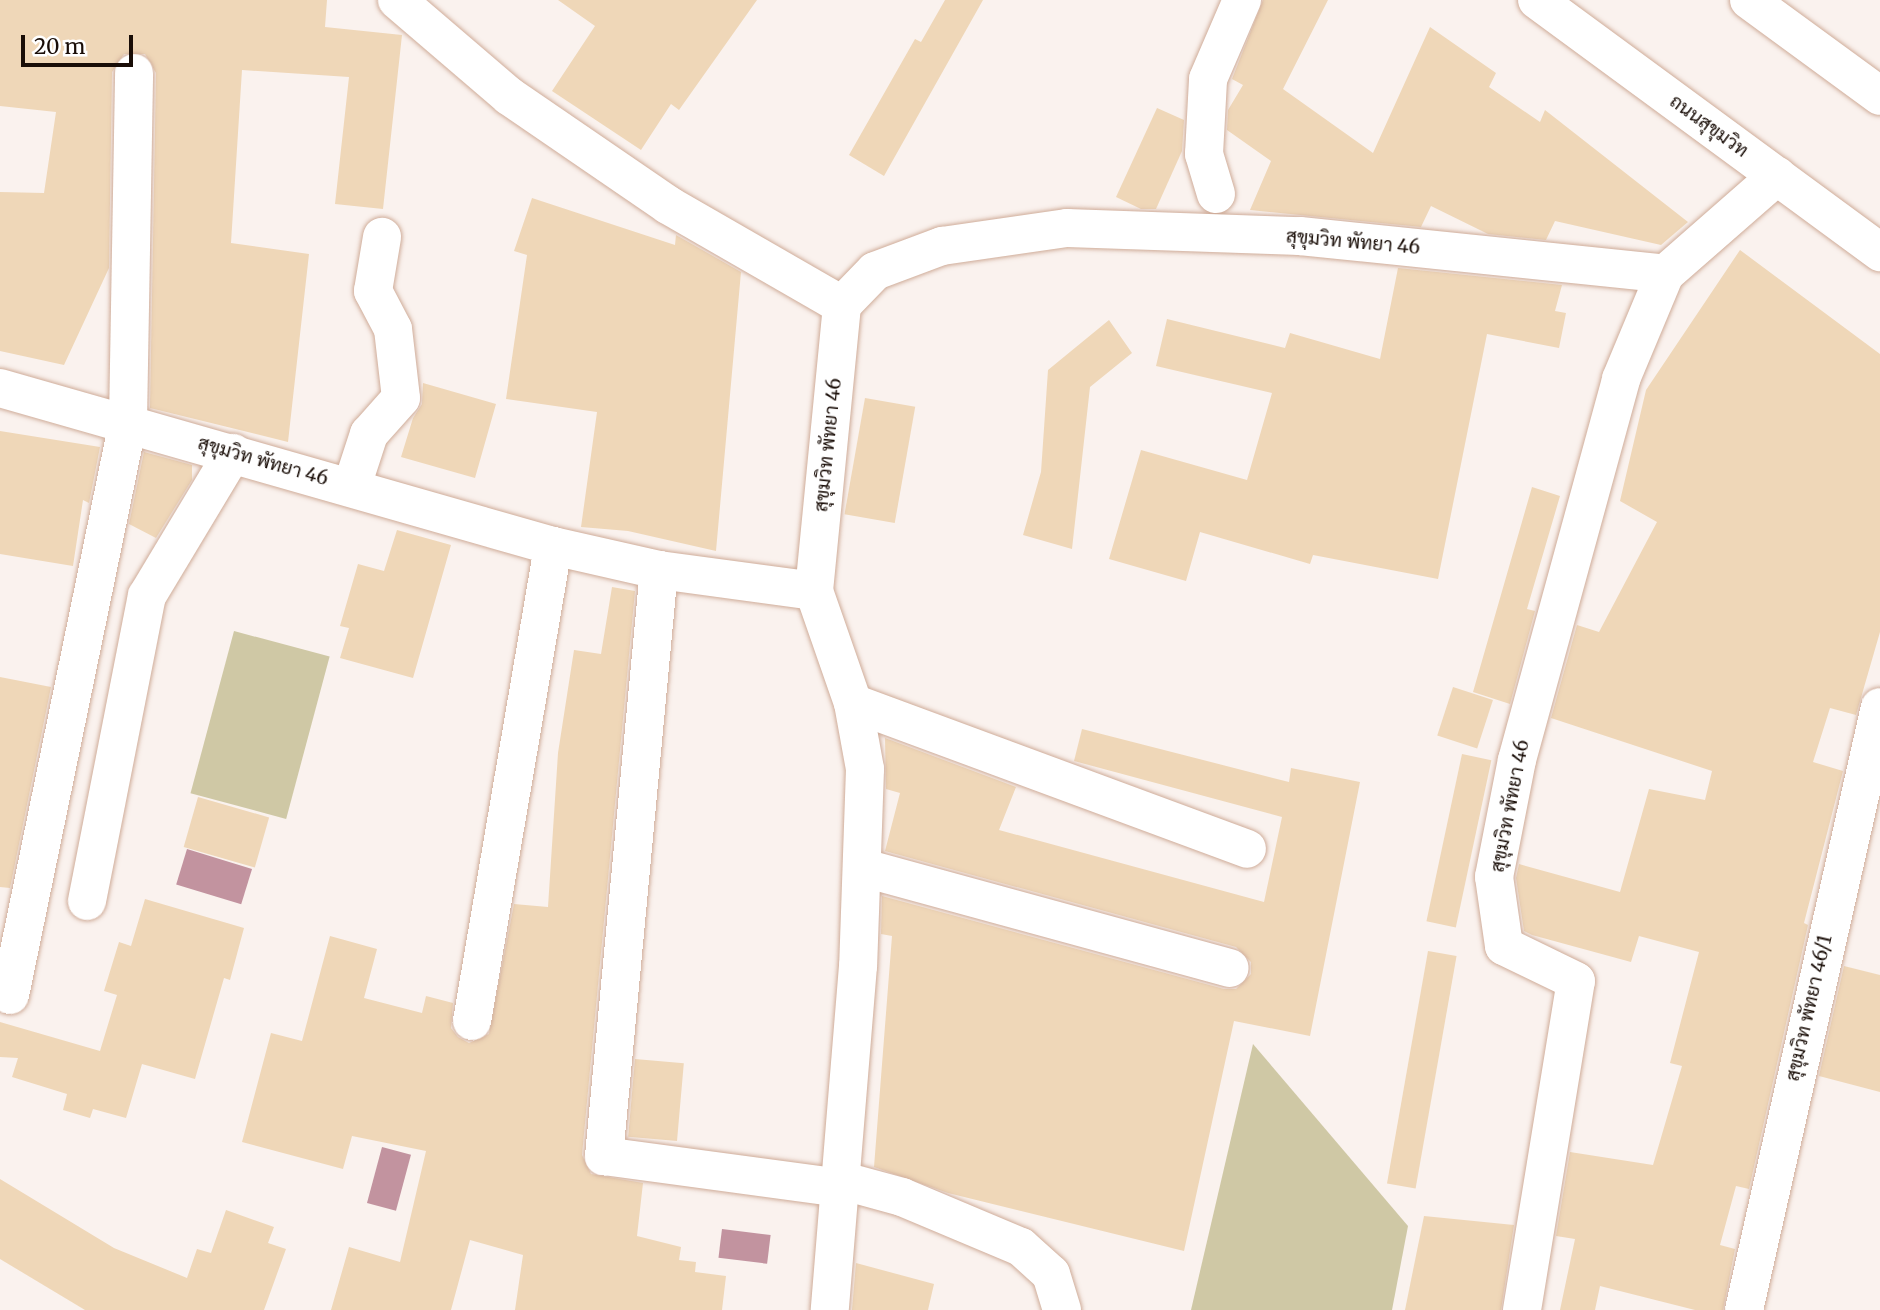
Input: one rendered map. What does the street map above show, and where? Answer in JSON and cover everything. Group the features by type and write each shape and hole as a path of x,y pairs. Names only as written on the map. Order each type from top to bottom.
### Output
{"main road":[{"path":"397,0 521,104 668,205 842,306"},
{"path":"1216,194 1205,154 1208,79 1242,0"},
{"name":"ถนนสุขุมวิท","path":"1537,0 1880,252"},
{"path":"1757,2 1880,96"},
{"path":"10,995 128,422 134,73"},
{"name":"สุขุมวิท พัทยา 46","path":"1522,1310 1576,981 1504,946 1494,877 1517,760 1620,379 1665,274 1777,176"},
{"name":"สุขุมวิท พัทยา 46","path":"0,388 128,422 554,546 659,570 814,591 842,306 875,271 942,246 1068,228 1300,236 1665,274"},
{"path":"352,486 369,434 401,398 393,329 373,291 382,237"},
{"path":"87,901 147,596 233,453"},
{"path":"472,1021 554,546"},
{"path":"659,570 604,1156 840,1184 902,1197 1021,1247 1051,1274 1062,1310"},
{"path":"814,591 853,703 864,769 864,868 830,1310"},
{"path":"853,703 1247,849"},
{"name":"สุขุมวิท พัทยา 46/1","path":"1744,1310 1880,707"},
{"path":"864,868 1230,968"}],"shaded area":[{"path":"234,631 330,657 286,819 191,793"},
{"path":"187,849 252,869 241,904 176,884"},
{"path":"1253,1044 1408,1226 1392,1310 1191,1310"},
{"path":"382,1147 411,1155 396,1211 367,1203"},
{"path":"722,1229 771,1235 767,1264 718,1258"}],"building":[{"path":"0,0 327,0 325,27 402,35 383,209 335,204 349,77 242,70 231,243 309,254 288,442 150,408 156,73 145,54 124,54 112,72 109,268 64,365 0,351 0,192 44,193 56,112 0,106"},
{"path":"558,0 757,0 679,110 671,104 641,150 552,91 595,26"},
{"path":"945,0 983,0 884,176 849,155 915,39 921,42"},
{"path":"1263,0 1328,0 1283,89 1373,153 1430,27 1496,73 1489,87 1540,122 1545,110 1688,222 1661,245 1555,221 1546,240 1488,234 1431,206 1421,227 1250,210 1271,161 1227,130 1228,110 1243,85 1232,79"},
{"path":"1157,108 1184,120 1182,151 1156,209 1141,209 1116,197"},
{"path":"532,198 675,245 676,235 741,272 716,551 628,531 581,527 597,412 506,399 527,255 514,251"},
{"path":"1740,250 1880,354 1880,632 1856,715 1830,708 1813,762 1843,771 1804,923 1808,925 1749,1189 1736,1186 1720,1245 1735,1249 1723,1310 1695,1310 1600,1286 1595,1310 1560,1310 1575,1239 1556,1236 1570,1152 1653,1165 1682,1066 1670,1063 1699,952 1639,936 1631,962 1532,935 1524,931 1516,878 1519,864 1620,892 1649,789 1705,800 1712,771 1551,718 1577,625 1599,632 1657,522 1620,501 1646,390"},
{"path":"1398,268 1562,285 1555,311 1566,313 1559,348 1487,334 1438,579 1313,555 1310,564 1200,532 1186,581 1109,559 1141,450 1247,480 1272,393 1156,366 1167,319 1285,348 1290,333 1380,359"},
{"path":"1109,320 1132,353 1090,387 1072,549 1023,535 1041,472 1048,370"},
{"path":"423,383 496,404 475,478 401,457 413,418 422,404"},
{"path":"865,398 915,407 895,523 845,514"},
{"path":"0,431 100,447 89,503 83,500 73,566 0,554"},
{"path":"144,452 192,465 192,480 156,538 129,524"},
{"path":"1532,487 1560,496 1527,609 1535,611 1510,704 1473,692"},
{"path":"397,530 451,545 413,678 340,658 349,628 340,626 358,564 384,571"},
{"path":"612,587 635,591 582,1155 591,1174 643,1183 637,1236 681,1247 679,1260 696,1262 695,1272 726,1276 722,1310 515,1310 523,1255 470,1240 451,1310 331,1310 349,1247 400,1262 426,1151 352,1136 343,1169 242,1142 271,1033 302,1041 330,936 377,949 364,998 422,1013 426,996 453,1003 451,1028 458,1037 469,1043 489,1034 514,904 548,907 558,753 574,650 601,654"},
{"path":"0,677 51,687 10,888 0,887"},
{"path":"1453,687 1493,700 1477,748 1437,736"},
{"path":"1082,729 1289,782 1291,768 1360,782 1310,1036 1234,1021 1184,1251 948,1193 874,1167 892,936 881,934 882,896 1224,989 1236,989 1251,974 1251,962 1236,947 885,851 900,793 886,789 885,738 1016,787 999,830 1264,902 1282,817 1074,761"},
{"path":"1462,754 1491,760 1456,928 1426,921"},
{"path":"198,797 269,817 255,867 184,847"},
{"path":"145,899 244,928 230,980 224,978 195,1079 142,1064 126,1118 93,1109 90,1118 63,1110 67,1094 12,1077 18,1058 0,1057 0,1022 100,1051 117,995 104,991 119,942 131,946"},
{"path":"1428,951 1457,956 1416,1188 1387,1183"},
{"path":"1844,966 1880,975 1880,1092 1819,1076"},
{"path":"635,1059 684,1063 677,1141 628,1137"},
{"path":"0,1179 114,1248 187,1278 197,1249 211,1253 226,1210 274,1227 268,1243 286,1249 264,1310 85,1310 0,1259"},
{"path":"1424,1216 1514,1225 1501,1310 1405,1310"},
{"path":"856,1263 934,1284 928,1310 852,1310"}]}
